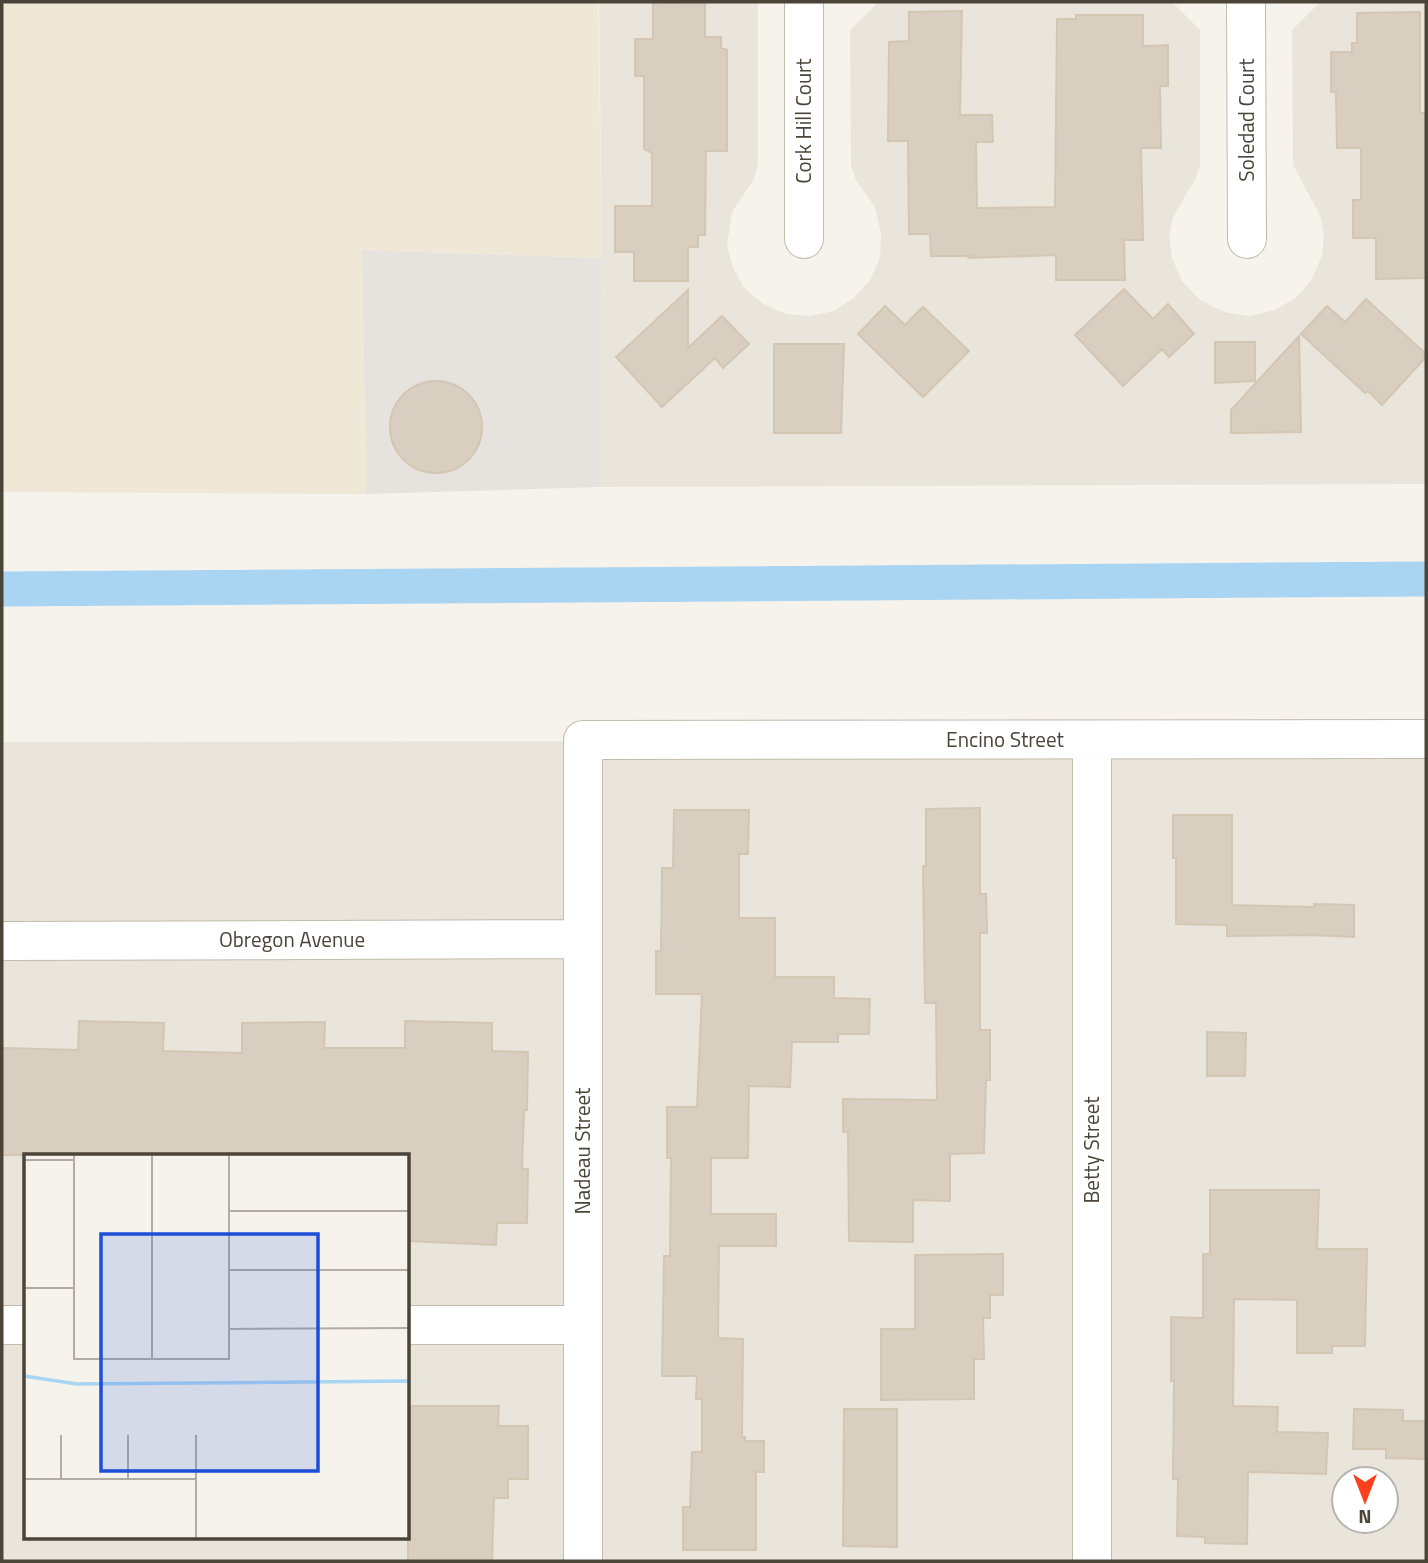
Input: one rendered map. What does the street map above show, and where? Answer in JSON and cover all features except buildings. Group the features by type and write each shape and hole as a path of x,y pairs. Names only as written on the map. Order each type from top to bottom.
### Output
{"street":[{"name":"Cork Hill Court","path":"804,2 804,239"},
{"name":"Soledad Court","path":"1246,2 1247,239"},
{"name":"Encino Street","path":"583,740 1426,739"},
{"name":"Nadeau Street","path":"583,740 583,1561"},
{"name":"Betty Street","path":"1092,740 1092,1561"},
{"name":"Obregon Avenue","path":"2,941 583,939"},
{"path":"2,1325 24,1325"},
{"path":"410,1325 583,1325"}],"shaded area":[{"path":"2,2 598,2 602,258 362,250 366,494 2,492"},
{"path":"599,2 758,2 758,163 754,179 732,212 727,245 733,268 745,289 764,304 786,314 810,316 834,311 854,298 870,280 880,258 881,234 875,207 856,180 851,166 850,30 879,2 1172,2 1200,30 1200,165 1196,178 1173,217 1169,237 1172,258 1182,281 1200,300 1224,312 1249,316 1275,310 1297,297 1312,279 1322,256 1324,235 1320,215 1293,165 1292,30 1320,2 1426,2 1426,484 600,487 602,258"},
{"path":"362,250 602,258 600,487 366,494"},
{"path":"1426,740 1426,1561 2,1561 2,742"}],"waterway":[{"path":"2,589 1426,579"}]}
